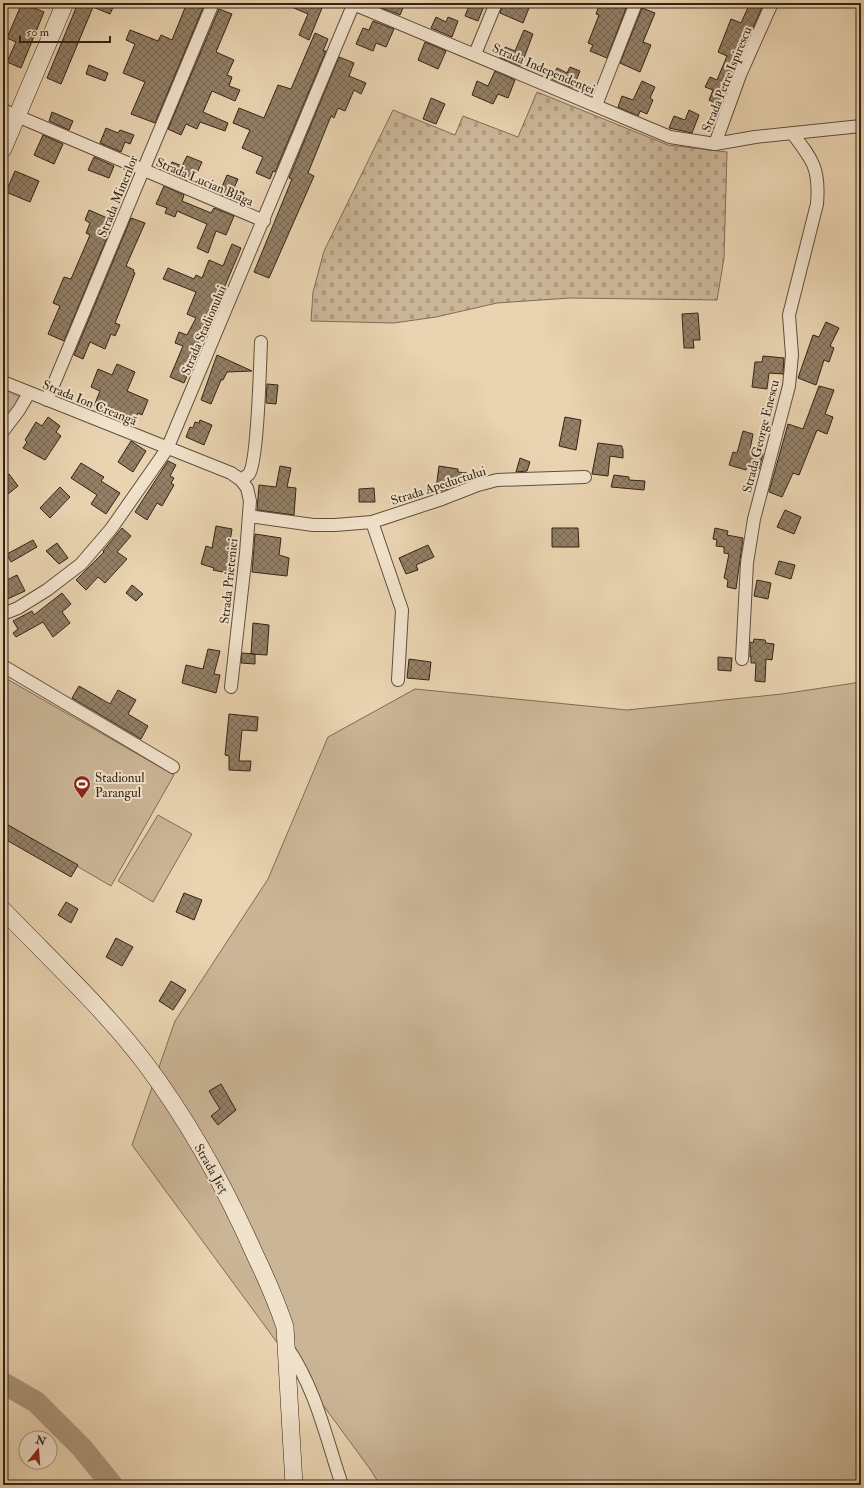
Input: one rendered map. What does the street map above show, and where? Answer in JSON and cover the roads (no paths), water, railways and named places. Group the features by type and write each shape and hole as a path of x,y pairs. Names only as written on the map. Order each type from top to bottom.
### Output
{"main road":[{"path":"3,149 10,113 65,3"},
{"name":"Strada Jieț","path":"3,910 110,1022 145,1063 201,1148 234,1208 279,1308 285,1327 294,1485"}],"street":[{"name":"Strada Minerilor","path":"47,400 213,3"},
{"name":"Strada Independenței","path":"353,3 670,137 715,144 792,133"},
{"name":"Strada Stadionului","path":"3,614 18,608 48,590 81,564 111,529 168,449 264,221 353,3"},
{"path":"475,54 496,3"},
{"path":"596,105 636,3"},
{"name":"Strada Petre Ispirescu","path":"715,144 740,75 772,3"},
{"name":"Strada Lucian Blaga","path":"10,113 264,221"},
{"path":"792,133 861,126"},
{"name":"Strada George Enescu","path":"742,659 747,563 753,526 761,488 789,386 792,355 789,315 818,204 819,187 816,169 808,154 792,133"},
{"path":"168,449 231,473 241,480 249,474 254,450 261,342"},
{"name":"Strada Ion Creangă","path":"3,382 168,449"},
{"path":"3,431 19,410 29,393"},
{"name":"Strada Apeductului","path":"248,516 313,525 372,522 442,499 478,485 497,480 585,477"},
{"name":"Strada Prieteniei","path":"231,687 250,501 247,488 241,480"},
{"path":"372,522 402,610 398,680"},
{"path":"3,666 173,767"},
{"path":"287,1347 305,1376 317,1404 342,1485"}],"waterway":[{"path":"3,1383 36,1402 82,1448 112,1485"}],"place":[{"name":"Stadionul Parangul","path":"82,799"}]}
